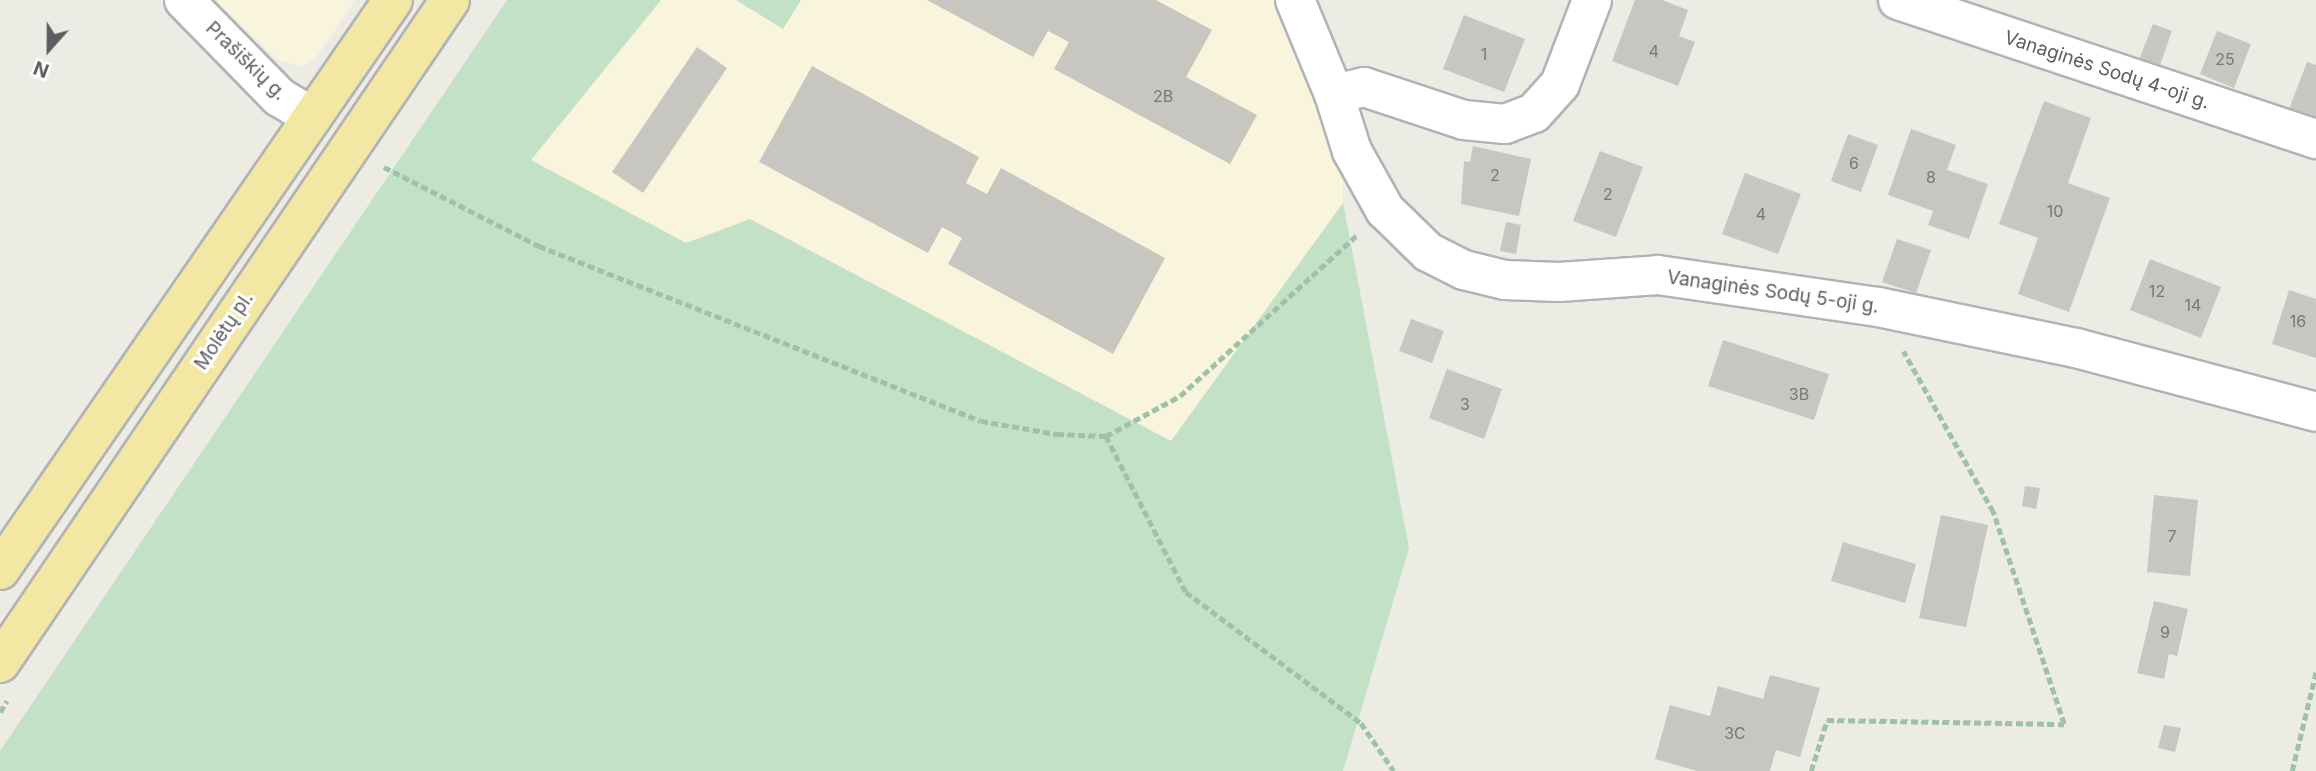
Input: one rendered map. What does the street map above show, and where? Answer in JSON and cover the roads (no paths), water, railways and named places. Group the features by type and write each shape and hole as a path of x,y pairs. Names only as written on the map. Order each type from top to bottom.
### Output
{"highway":[{"path":"0,570 393,0"},
{"name":"Molėtų pl.","path":"0,663 348,146 450,0"}],"street":[{"name":"Prašiškių g.","path":"184,0 279,97 312,117"},
{"name":"Vanaginės Sodų 5-oji g.","path":"1295,0 1334,94 1352,151 1385,210 1428,252 1464,270 1505,280 1559,282 1658,275 1878,307 2076,348 2316,412"},
{"path":"1334,94 1364,87 1464,120 1505,124 1534,113 1560,84 1592,0"},
{"name":"Vanaginės Sodų 4-oji g.","path":"1898,0 2316,139"}]}
